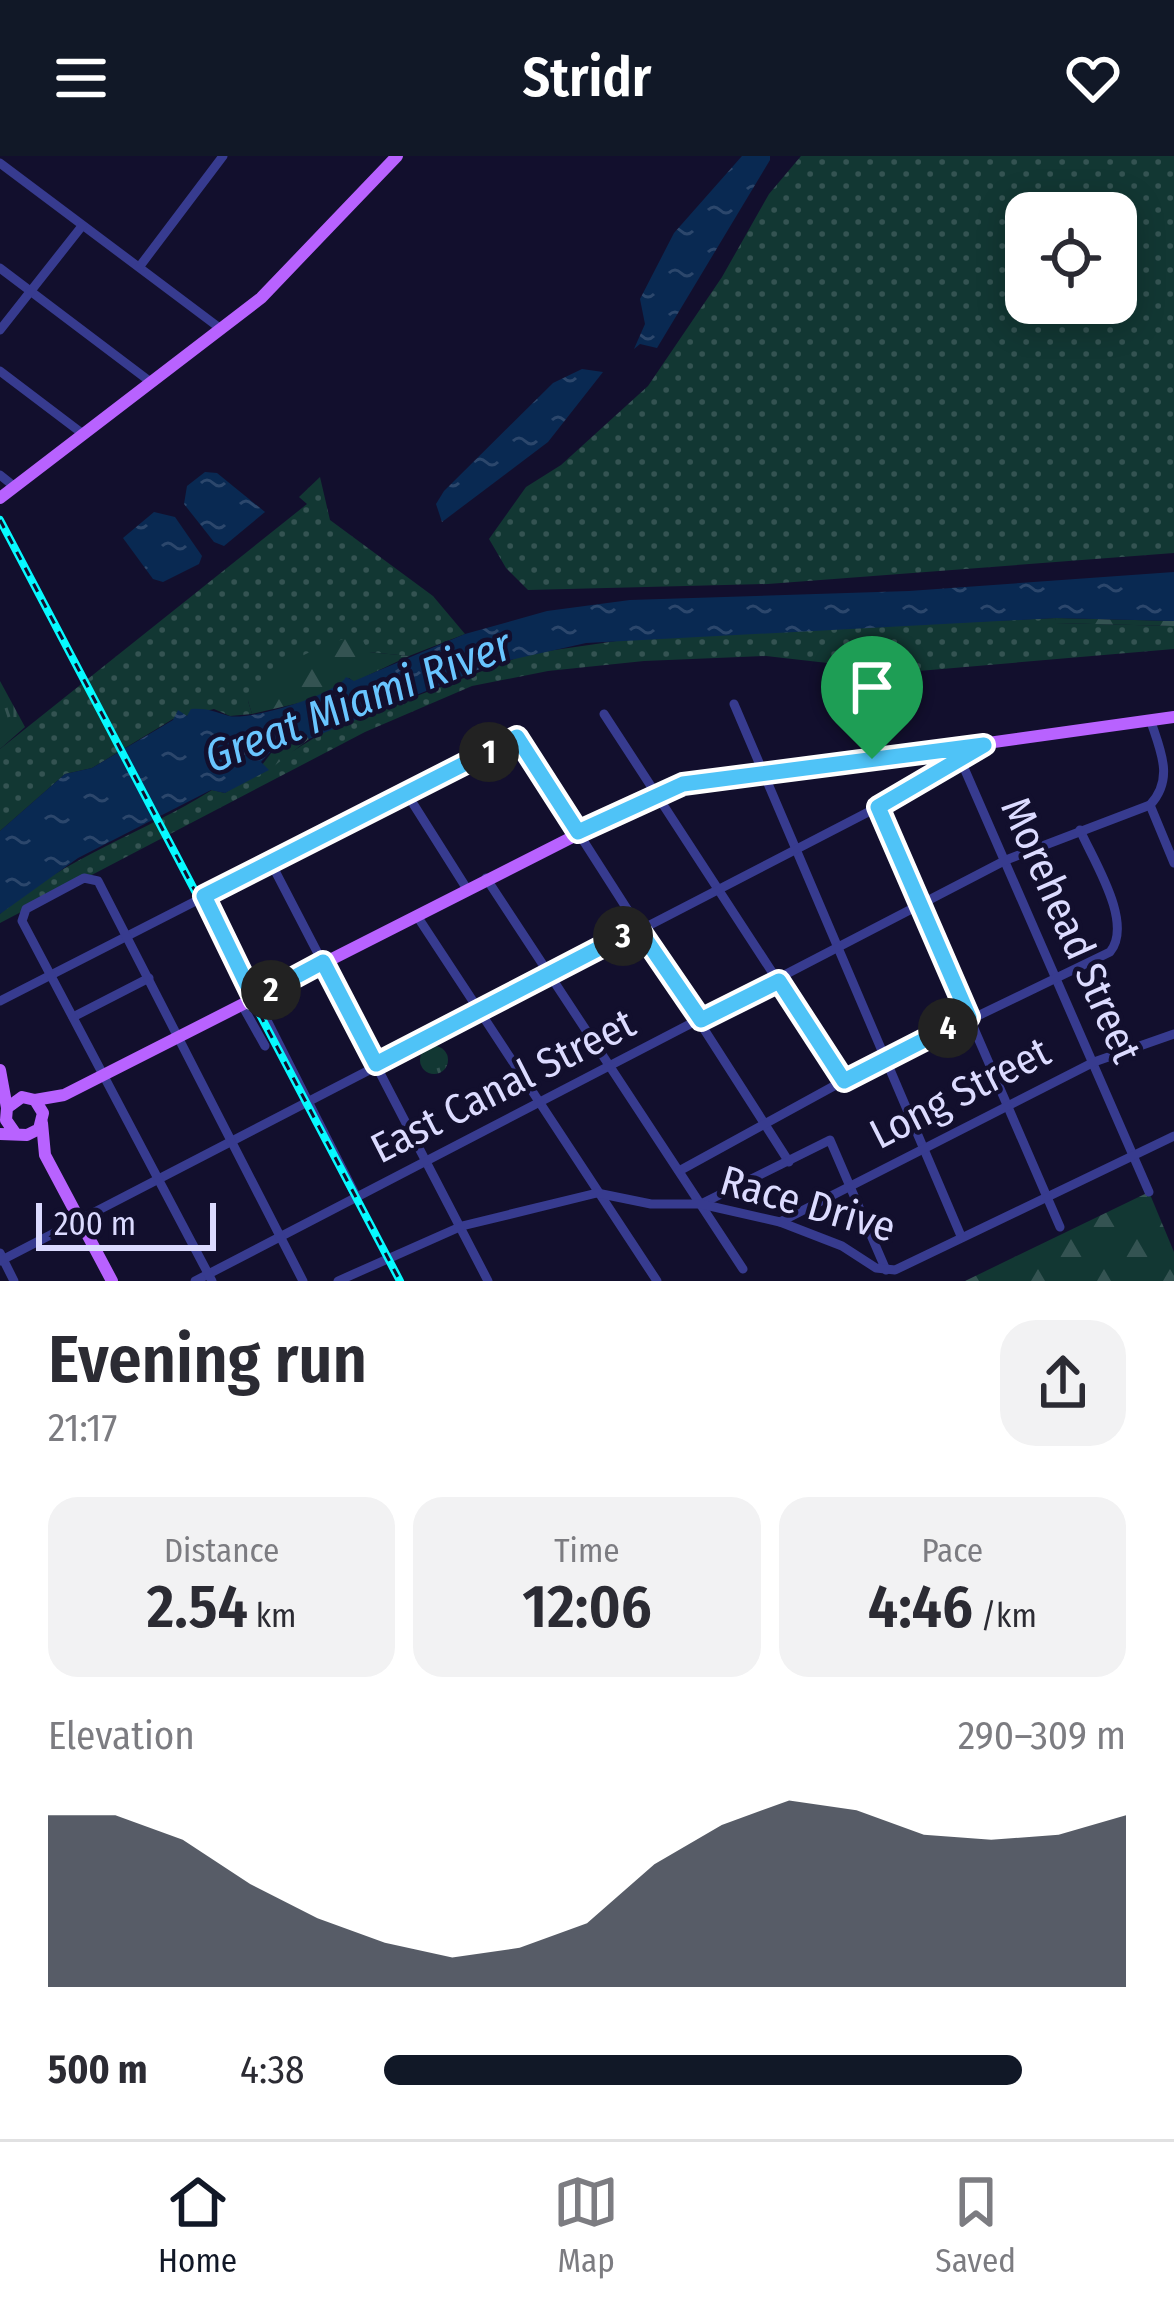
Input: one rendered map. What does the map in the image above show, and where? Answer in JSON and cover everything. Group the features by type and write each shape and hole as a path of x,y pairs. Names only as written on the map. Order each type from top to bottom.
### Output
{"main road":[{"path":"0,498 261,298 397,156"},
{"path":"4,1110 31,1096 64,1095 578,832 683,784 1174,717"},
{"path":"2,1073 31,1096 43,1121 45,1155 112,1281"},
{"path":"2,1073 8,1125 45,1155"},
{"path":"0,1134 21,1137 34,1133 64,1095"}],"street":[{"path":"140,266 223,156"},
{"path":"1,160 221,329"},
{"path":"0,330 82,226"},
{"path":"0,268 152,383"},
{"path":"0,371 83,434"},
{"path":"0,475 15,487"},
{"path":"734,704 961,1236"},
{"path":"604,714 844,1081"},
{"path":"1151,722 1166,769 1162,789 1150,805 1174,863"},
{"path":"0,1001 517,737 789,1162"},
{"path":"14,1281 1,1258 878,807 984,745"},
{"name":"Morehead Street","path":"961,761 1149,1192"},
{"path":"407,794 467,889"},
{"name":"East Canal Street","path":"195,1281 210,1278 1006,860 1150,805"},
{"path":"878,807 1060,1227"},
{"path":"679,1171 969,1017 1055,974 1099,958 1118,941 1119,924 1080,830"},
{"path":"271,862 488,1281"},
{"path":"210,1278 22,915 94,877 303,1281"},
{"path":"487,878 743,1269"},
{"path":"204,896 265,1046"},
{"path":"417,916 656,1281"},
{"path":"73,1017 148,978"},
{"path":"248,1002 357,1198"},
{"name":"Long Street","path":"780,1222 1094,1062 1174,1034"},
{"name":"Race Drive","path":"338,1281 462,1226 597,1193 651,1204 701,1204 780,1222 809,1231 886,1270 1174,1136"},
{"path":"701,1204 830,1140 886,1270"}],"green space":[{"path":"801,156 1174,156 1174,553 768,584 528,590 506,568 489,539 526,487 561,465 648,386 722,277 769,194"},
{"path":"320,477 330,520 433,596 465,634 409,656 368,652 248,701 252,714 230,716 214,709 173,719 92,768 65,774 0,831 0,749 307,504 299,497"},
{"path":"1056,618 1055,623 1174,626 1174,649 907,672 766,656 644,661 548,671 472,686 365,732 0,923 0,914 50,877 212,790 225,793 327,730 527,654 651,636"},
{"path":"1056,618 1174,621 1174,626 1054,623"},
{"path":"359,634 369,652 409,656 354,682 349,678 316,699 252,714 248,701 269,677 312,651"},
{"path":"0,681 25,727 0,749"},
{"path":"304,733 309,739 269,770 262,765 278,744"},
{"path":"434,1046 444,1050 448,1060 444,1070 434,1074 424,1070 420,1060 424,1050"},
{"path":"1149,1192 1174,1252 1174,1281 965,1281"}],"water":[{"path":"742,156 770,156 770,160 657,348 640,344 634,349 645,324 640,299 674,233"},
{"path":"582,369 603,372 548,442 442,522 436,504 444,491 553,383"},
{"path":"205,472 217,473 265,512 224,546 214,542 184,504 187,486"},
{"path":"154,512 175,517 202,556 199,564 163,582 153,579 123,538"},
{"name":"Great Miami River","path":"1174,572 1174,621 1056,618 586,643 492,664 309,739 304,733 278,744 261,762 269,770 225,793 211,790 78,858 0,914 0,831 65,774 92,768 173,720 178,710 187,716 197,709 240,716 273,710 327,691 346,677 354,681 465,634 547,611 630,600 909,591"}],"railway":[{"path":"0,520 400,1281"}],"route":[{"path":"517,737 578,832 683,784 872,759 984,745 878,807 969,1017 844,1081 779,981 701,1020 638,928 376,1064 323,962 254,999 204,896 517,737"}]}
